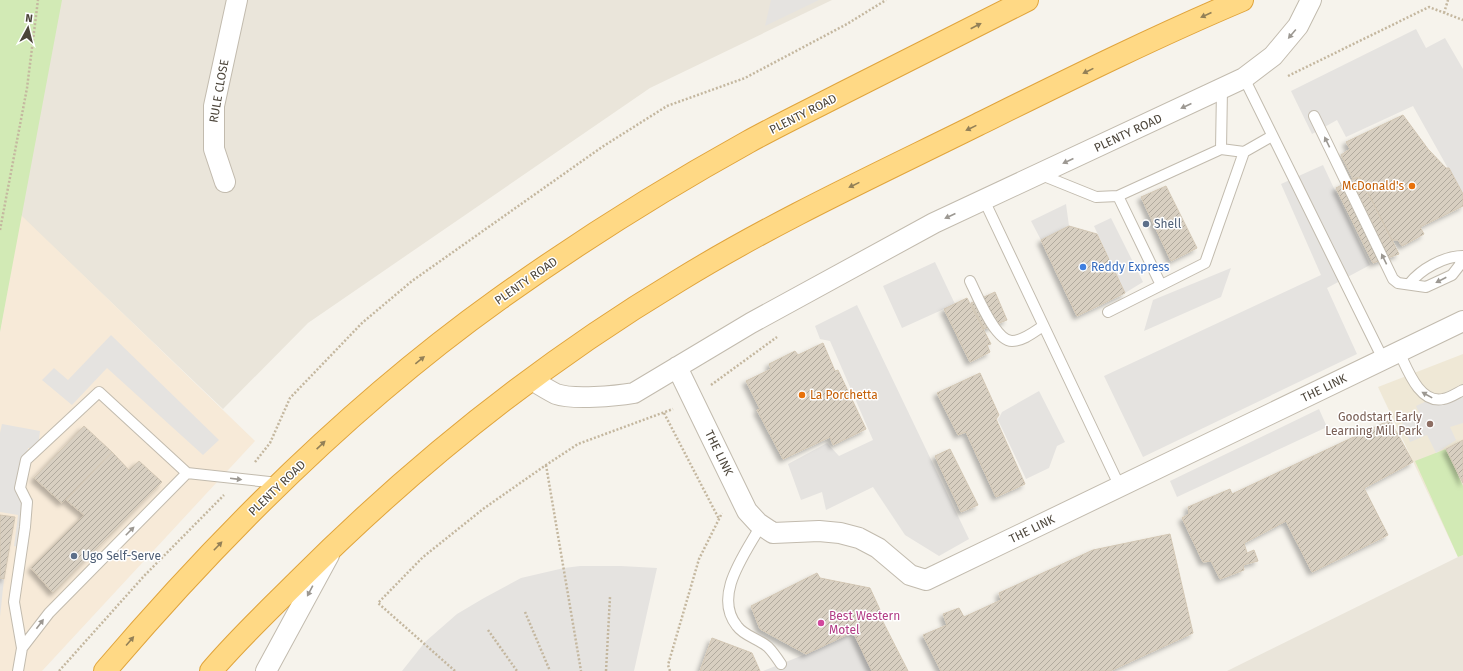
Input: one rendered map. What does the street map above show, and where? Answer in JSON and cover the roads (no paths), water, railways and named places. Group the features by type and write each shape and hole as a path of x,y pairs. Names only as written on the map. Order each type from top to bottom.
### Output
{"highway":[{"name":"PLENTY ROAD","path":"105,671 167,598 280,483 350,419 419,361 498,300 582,242 749,141 1027,0"},
{"path":"211,671 232,647 335,544 403,482 532,380 615,321 679,280 758,235 843,190 1102,64 1242,0"}],"street":[{"name":"RULE CLOSE","path":"225,182 214,149 214,106 237,0"},
{"name":"PLENTY ROAD","path":"532,380 557,394 613,396 634,393 750,323 934,224 1244,78 1273,56 1298,26 1311,0"},
{"name":"THE LINK","path":"677,367 747,511 761,525 773,533 819,531 840,533 858,538 878,548 910,575 926,580 1463,321"},
{"path":"266,671 335,544"}],"lane":[{"path":"1244,78 1272,136 1391,356 1422,392 1432,398 1443,399 1463,390"},
{"path":"1221,149 1222,89"},
{"path":"1314,116 1394,279 1398,283 1426,287 1452,275 1459,266 1463,256 1453,256 1424,270 1409,284"},
{"path":"1038,174 1096,197 1118,196 1221,149 1244,152 1272,136"},
{"path":"1108,312 1205,263 1244,152"},
{"path":"1118,196 1161,285"},
{"path":"984,200 1120,487"},
{"path":"970,281 993,326 1002,337 1011,341 1024,338 1043,326"},
{"path":"18,671 22,648 14,602 25,527 27,502 20,488 26,460 99,392 187,473 280,483"},
{"path":"22,648 49,613 187,473"},
{"path":"761,525 732,578 728,589 728,602 730,612 737,627 767,646 781,664"}],"place":[{"name":"McDonald's","path":"1412,186"},
{"name":"Shell","path":"1146,224"},
{"name":"Reddy Express","path":"1083,267"},
{"name":"La Porchetta","path":"802,395"},
{"name":"Goodstart Early Learning Mill Park","path":"1430,424"},
{"name":"Ugo Self-Serve","path":"74,556"},
{"name":"Best Western Motel","path":"821,623"}]}
